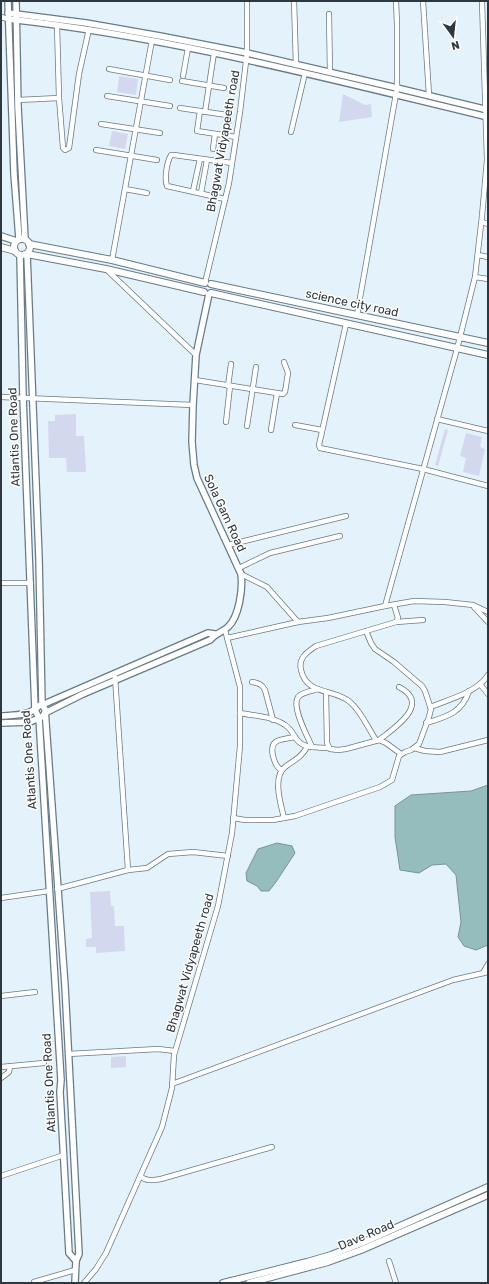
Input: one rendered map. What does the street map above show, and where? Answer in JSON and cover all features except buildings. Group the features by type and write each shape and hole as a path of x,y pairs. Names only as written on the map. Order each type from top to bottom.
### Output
{"main road":[{"name":"science city road","path":"1,236 208,283 488,343"},
{"path":"22,241 30,249 20,253 14,246 22,241"},
{"path":"1,247 20,253 106,269 488,356"},
{"path":"208,283 213,288 208,293 202,287 208,283"},
{"path":"223,1283 331,1255 488,1187"},
{"name":"Dave Road","path":"252,1283 328,1262 360,1250 488,1195"}],"street":[{"path":"8,1 14,174 22,241"},
{"path":"16,1 22,241"},
{"name":"Bhagwat Vidyapeeth road","path":"208,283 236,137 247,56 247,1"},
{"path":"294,1 296,65"},
{"path":"357,315 397,88 396,1"},
{"path":"423,1 429,96"},
{"path":"385,606 457,349 475,277 488,160 482,1"},
{"path":"329,14 330,73"},
{"path":"1,16 116,28 296,65 486,110"},
{"path":"16,17 152,40 214,53 247,56 305,73 487,117"},
{"path":"57,25 59,98 63,148 65,150 68,148 89,29"},
{"path":"482,31 488,32"},
{"path":"112,260 152,40"},
{"path":"188,48 183,79 209,86 224,88"},
{"path":"205,112 214,53"},
{"path":"109,68 170,80"},
{"path":"291,132 305,73"},
{"path":"107,96 170,106"},
{"path":"18,100 59,98"},
{"path":"180,108 228,117 226,136"},
{"path":"200,111 197,130 236,137"},
{"path":"101,124 160,133"},
{"path":"213,149 215,134"},
{"path":"96,150 157,160"},
{"path":"225,199 167,186 166,181 169,160 171,155 232,163"},
{"path":"193,192 200,159"},
{"path":"201,193 207,160"},
{"path":"125,189 147,193"},
{"path":"482,222 488,224"},
{"name":"Atlantis One Road","path":"20,253 23,397 35,710 38,718 61,1080 60,1092 69,1253 76,1261"},
{"name":"Atlantis One Road","path":"20,253 33,397 42,705 45,709 65,986 79,1254 76,1261 75,1283"},
{"path":"478,255 488,257"},
{"path":"106,269 196,355"},
{"path":"475,277 488,279"},
{"name":"Sola Gam Road","path":"208,293 196,355 192,442 195,472 241,574 242,583 238,608 232,622 225,630"},
{"path":"346,324 322,430 319,446 320,448 423,469 488,486"},
{"path":"195,380 282,394 285,392 288,373 284,362"},
{"path":"226,422 232,364"},
{"path":"248,426 256,367"},
{"path":"271,430 276,393"},
{"path":"1,397 33,397 193,405"},
{"path":"437,419 488,431"},
{"path":"295,425 322,430"},
{"path":"228,545 346,516"},
{"path":"239,568 270,553 340,536"},
{"path":"241,574 267,587 298,622"},
{"path":"1,583 31,583"},
{"path":"227,638 298,622 328,618 414,601 473,605 488,612"},
{"path":"394,605 398,618 396,622"},
{"path":"473,605 488,622"},
{"path":"401,754 386,743 377,740 358,711 350,702 340,695 326,693 305,682 300,666 305,653 316,646 396,622 423,620"},
{"path":"1,723 30,722 83,694 210,640 215,634 225,630"},
{"name":"Bhagwat Vidyapeeth road","path":"84,1283 96,1269 106,1253 162,1127 172,1084 175,1051 218,906 228,856 240,746 240,687 225,630"},
{"path":"233,818 273,820 295,816 380,788 392,780 399,756 419,744 429,717 430,707 426,691 394,662 375,649 366,631"},
{"path":"1,716 26,715 40,705 208,633 215,634"},
{"path":"115,673 128,870"},
{"path":"430,707 468,691 480,684 488,675"},
{"path":"252,682 262,685 265,690 273,720"},
{"path":"480,684 488,694"},
{"path":"240,713 273,720 286,725 298,741 310,747 346,750 377,740 404,720 409,714 412,702 406,691 399,688"},
{"path":"310,747 298,715 296,702 297,698 302,694 318,689"},
{"path":"426,724 445,718 454,713 460,708 468,691"},
{"path":"326,693 328,748"},
{"path":"281,770 275,763 272,750 273,743 295,737"},
{"path":"414,748 425,751 440,752 488,740"},
{"path":"284,818 278,778 281,770 301,756 310,747"},
{"path":"58,888 128,870 147,868 168,854 193,852 228,856"},
{"path":"1,898 49,891"},
{"path":"172,1084 453,980 485,972 488,964"},
{"path":"1,996 35,992"},
{"path":"68,1054 158,1049 175,1051"},
{"path":"1,1067 44,1063"},
{"path":"1,1078 9,1072 10,1066"},
{"path":"140,1176 144,1180 152,1181 272,1147"},
{"path":"1,1176 64,1155"},
{"path":"390,1261 396,1283"},
{"path":"34,1282 75,1270"}],"shaded area":[{"path":"119,76 138,79 136,95 117,92"},
{"path":"343,94 365,105 371,104 372,117 339,122"},
{"path":"112,131 128,134 125,149 109,146"},
{"path":"76,414 76,436 84,436 86,472 67,472 66,458 49,458 48,421 55,421 55,415"},
{"path":"445,429 448,430 438,466 435,465"},
{"path":"466,433 482,437 480,446 485,449 479,476 463,472 466,458 460,456"},
{"path":"488,785 488,945 476,950 464,946 458,937 461,922 456,875 446,864 432,865 419,873 400,870 395,837 395,806 411,795 471,791"},
{"path":"277,843 292,846 295,853 269,891 261,891 257,886 247,881 246,873 258,849"},
{"path":"110,891 111,906 114,906 115,926 124,926 125,951 96,953 96,947 86,947 86,939 92,938 90,892"},
{"path":"126,1056 126,1067 111,1068 111,1057"}]}
